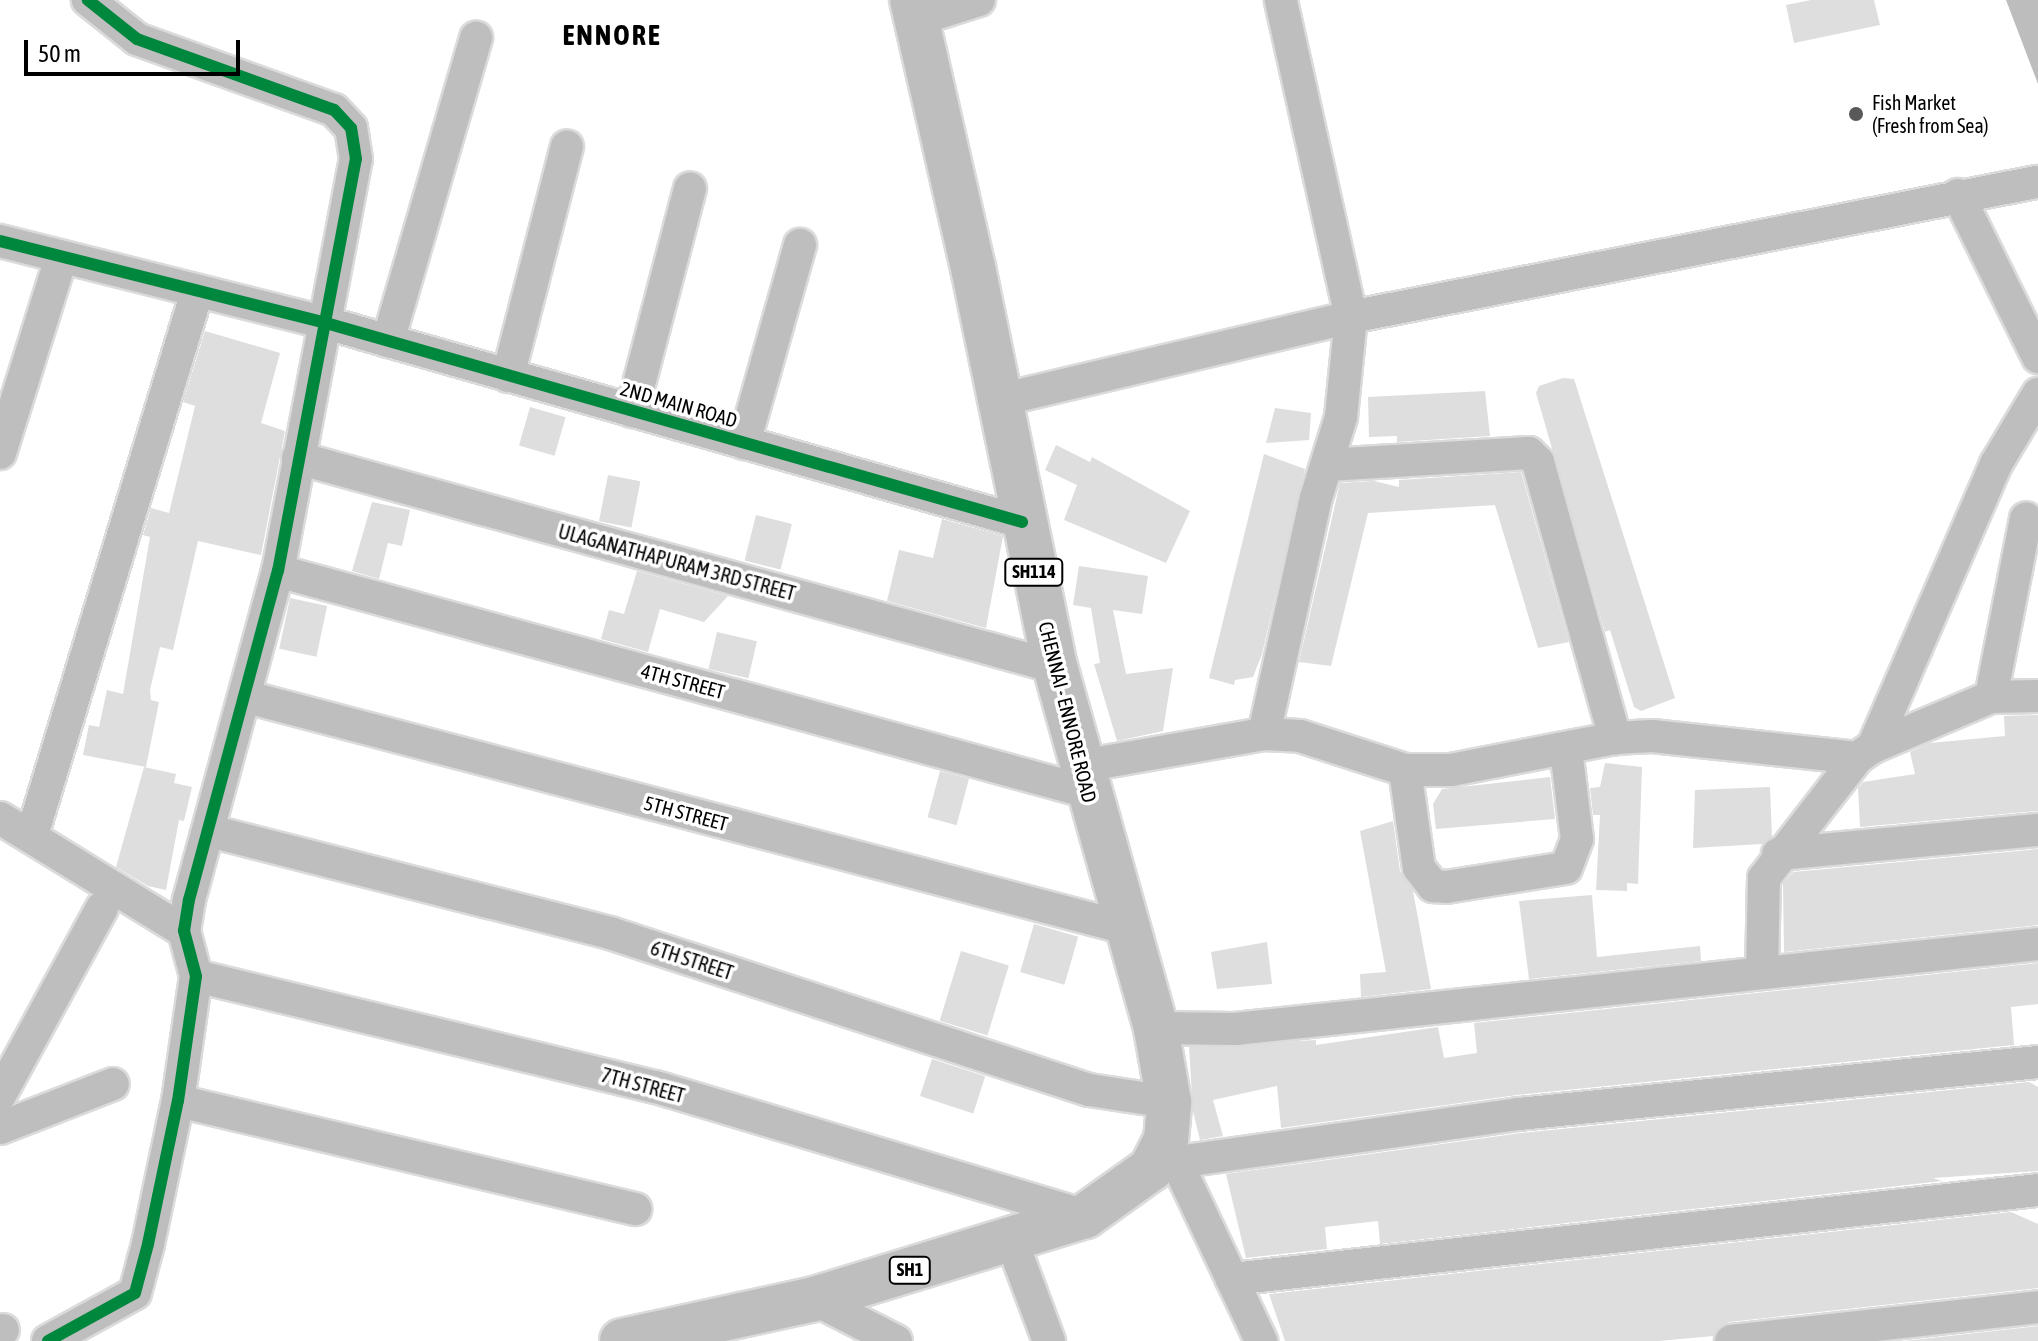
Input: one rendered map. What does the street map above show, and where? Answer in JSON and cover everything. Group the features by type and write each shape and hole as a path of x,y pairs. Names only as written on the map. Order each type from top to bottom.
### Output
{"main road":[{"name":"CHENNAI - ENNORE ROAD","path":"914,10 1055,667 1156,1028 1171,1135"},
{"name":"SH1","path":"622,1341 736,1329 814,1299 1085,1216 1151,1169 1171,1135"}],"street":[{"path":"914,10 979,0"},
{"path":"1264,734 1341,417 1351,317 1281,0"},
{"path":"48,1341 135,1293 178,1101 196,976 184,931 278,571 298,458 353,198 356,159 351,128 334,110 137,39 95,2"},
{"path":"388,341 476,38"},
{"path":"508,376 567,146"},
{"path":"1000,400 1351,317 2036,182"},
{"path":"632,411 690,188"},
{"path":"1958,195 2038,357"},
{"name":"2ND MAIN ROAD","path":"0,241 326,323 1022,522"},
{"path":"744,443 800,245"},
{"path":"0,453 61,258"},
{"path":"32,835 197,292"},
{"path":"1762,973 1764,878 1778,854 1865,752 1996,464 2038,394"},
{"path":"1327,465 1529,453 1538,462 1615,738"},
{"name":"ULAGANATHAPURAM 3RD STREET","path":"298,458 1055,667"},
{"path":"1991,697 2026,518"},
{"name":"4TH STREET","path":"278,571 1085,779"},
{"path":"1085,779 1264,734 1300,736 1405,770 1451,770 1615,738 1688,737 1865,752 1991,697 2038,696"},
{"name":"5TH STREET","path":"247,697 1126,928"},
{"path":"1405,770 1419,868 1433,886 1446,887 1566,868 1577,839 1566,749"},
{"path":"0,818 184,931"},
{"path":"1778,854 2038,830"},
{"name":"6TH STREET","path":"210,831 610,933 1089,1090 1171,1135 1519,1114 2038,1062"},
{"path":"0,1095 102,908"},
{"path":"1156,1028 1235,1029 2038,944"},
{"name":"7TH STREET","path":"196,976 656,1087 1085,1216"},
{"path":"0,1128 113,1084"},
{"path":"178,1101 635,1209"},
{"path":"1171,1135 1261,1341"},
{"path":"1232,1279 2038,1190"},
{"path":"1011,1239 1049,1341"},
{"path":"814,1299 896,1341"},
{"path":"1731,1341 2038,1307"}],"shaded area":[{"path":"2006,0 2038,0 2038,84"}],"building":[{"path":"1811,0 1874,0 1880,25 1794,43 1786,5"},
{"path":"205,331 280,353 261,423 285,431 261,555 198,541 173,650 160,647 150,690 151,700 159,702 146,767 83,755 89,725 99,727 107,690 123,694 150,537 143,535 151,508 169,513 195,406 183,402"},
{"path":"1563,378 1574,379 1675,698 1641,711 1634,707 1610,630 1605,632 1536,393 1539,386"},
{"path":"1485,391 1490,436 1397,442 1397,436 1369,437 1368,397"},
{"path":"530,407 566,417 555,456 519,445"},
{"path":"1275,408 1311,413 1309,440 1266,443"},
{"path":"1056,445 1090,462 1092,457 1190,511 1166,563 1064,520 1077,485 1045,470"},
{"path":"1264,454 1305,469 1262,654 1253,677 1235,680 1234,685 1209,678"},
{"path":"1521,472 1569,642 1538,648 1495,505 1368,513 1331,666 1299,662 1340,483 1374,481 1399,487 1399,480"},
{"path":"608,475 640,481 631,527 599,521"},
{"path":"372,502 410,510 402,546 388,543 379,579 352,571"},
{"path":"756,515 792,524 781,570 745,561"},
{"path":"942,519 1003,536 986,628 887,601 899,550 933,558"},
{"path":"1079,566 1148,576 1142,614 1113,610 1126,674 1173,668 1163,731 1117,741 1094,664 1100,663 1091,608 1073,605"},
{"path":"637,571 728,596 704,622 660,609 648,652 601,639 609,610 624,614"},
{"path":"290,598 327,606 316,657 279,649"},
{"path":"717,632 757,641 748,678 708,669"},
{"path":"2038,715 2038,811 1860,827 1858,788 1863,782 1915,774 1910,752 1930,743 2005,736 2004,716"},
{"path":"1605,763 1642,767 1638,884 1627,883 1627,891 1596,890 1600,815 1593,815 1590,788 1600,787"},
{"path":"144,767 176,774 174,783 192,787 184,821 179,820 166,890 148,886 116,867"},
{"path":"940,771 969,779 957,825 928,817"},
{"path":"1550,777 1555,819 1436,829 1433,804 1442,789"},
{"path":"1770,787 1772,837 1762,844 1693,848 1695,790"},
{"path":"1393,821 1400,871 1413,891 1431,989 1361,997 1360,974 1386,972 1360,831"},
{"path":"2038,849 2038,925 1784,952 1783,884 1793,872"},
{"path":"1592,895 1597,957 1700,946 1701,961 1529,979 1519,901"},
{"path":"1034,924 1078,937 1064,985 1020,972"},
{"path":"1267,942 1272,984 1217,989 1211,952"},
{"path":"961,951 1009,966 987,1035 940,1021"},
{"path":"2038,963 2038,1004 2011,1007 2014,1045 1517,1095 1281,1128 1277,1086 1213,1100 1223,1136 1200,1140 1193,1111 1189,1047 1316,1040 1316,1045 1438,1027 1444,1058 1477,1053 1474,1023"},
{"path":"932,1059 985,1076 973,1113 920,1096"},
{"path":"2029,1082 2038,1087 2038,1171 1933,1178 1942,1181 1380,1244 1378,1221 1325,1227 1327,1249 1246,1258 1226,1174 1521,1133"},
{"path":"2011,1212 2038,1224 2038,1288 1729,1322 1713,1336 1659,1341 1285,1341 1269,1294"},
{"path":"2038,1326 2038,1341 1904,1341"}],"cycle path":[{"path":"48,1341 135,1293 148,1244 178,1101 196,976 184,931 189,900 278,571 356,159 351,128 334,110 137,39 88,0"},
{"path":"0,241 326,323 1022,522"}],"place":[{"name":"Fish Market (Fresh from Sea)","path":"1856,114"}],"district":[{"name":"ENNORE","path":"612,35"}]}
